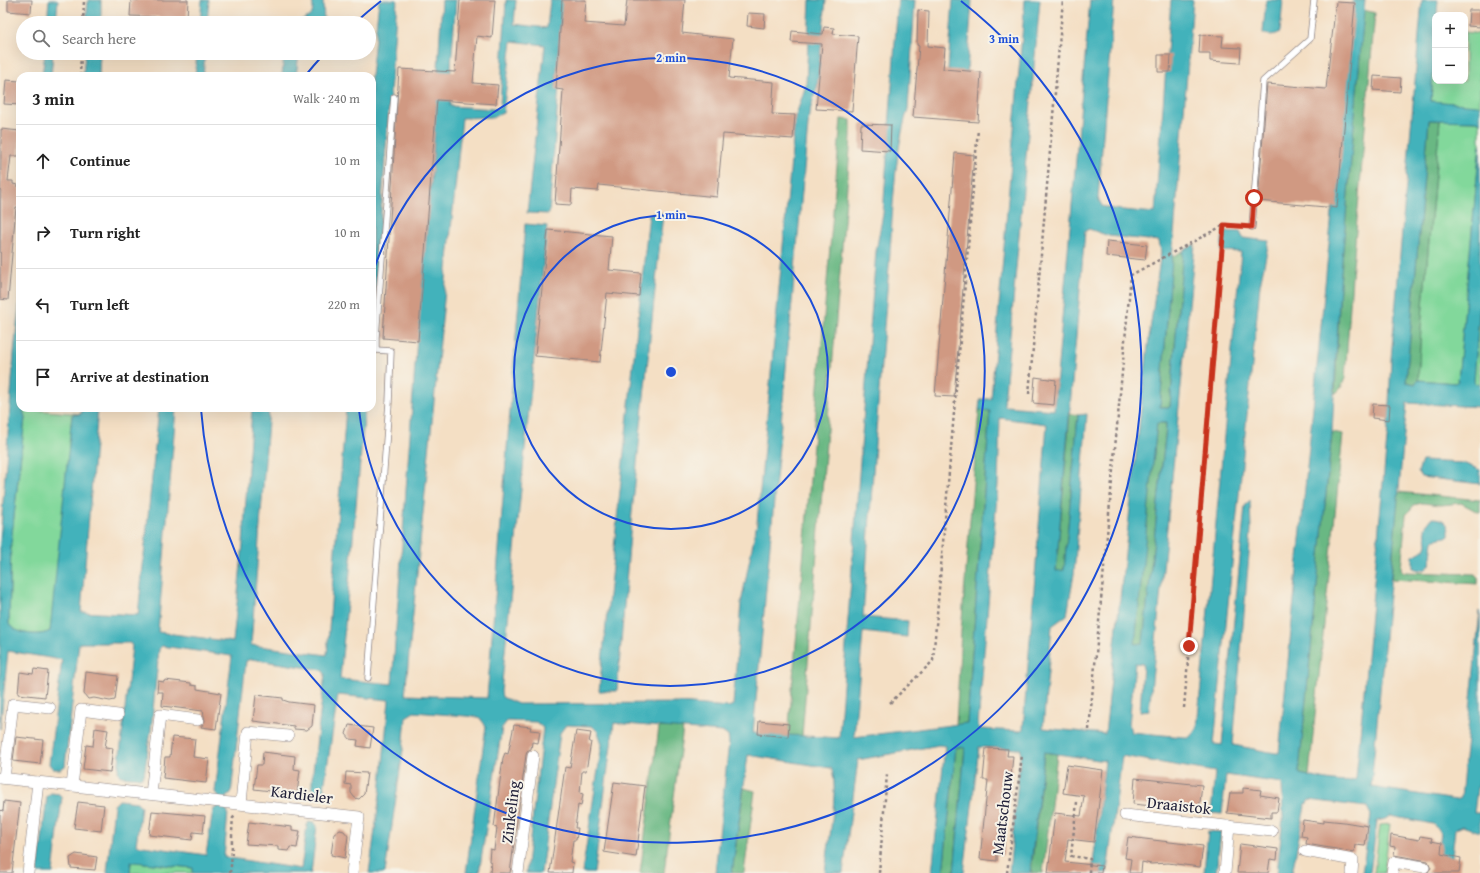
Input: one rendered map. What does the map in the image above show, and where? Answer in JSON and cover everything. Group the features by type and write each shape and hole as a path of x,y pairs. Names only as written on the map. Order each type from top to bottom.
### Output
{"street":[{"name":"Kardieler","path":"50,708 13,704 2,778 359,817 352,873"},
{"path":"72,786 81,710 118,715"},
{"path":"151,794 160,716 198,720"},
{"path":"241,803 248,732 288,736"},
{"name":"Zinkeling","path":"518,873 533,756"},
{"path":"28,873 38,782"},
{"name":"Draaistok","path":"1126,815 1272,831"},
{"name":"Draaistok","path":"1224,873 1225,826"},
{"path":"1305,851 1353,860 1352,873"},
{"path":"1392,873 1394,862 1424,867"}],"lane":[{"path":"1252,227 1263,81 1310,39 1314,0"},
{"path":"368,678 389,402 391,351 376,350 376,337 394,97"}],"path":[{"path":"83,16 84,0"},
{"path":"1030,394 1062,0"},
{"path":"80,72 81,60"},
{"path":"890,703 933,662 978,129"},
{"path":"1184,708 1224,225"},
{"path":"1089,730 1131,275 1224,225 1252,227"},
{"name":"Maatschouw","path":"1007,873 1022,755"},
{"path":"879,873 887,774"},
{"path":"1077,802 1071,856 1090,859 1089,873"},
{"path":"230,873 232,856 230,847 233,818 239,812 241,803"}],"green space":[{"path":"1364,10 1375,13 1352,277 1345,378 1341,388 1335,394 1340,284"},
{"path":"1468,32 1480,34 1480,106 1431,101 1432,84 1468,84"},
{"path":"841,119 851,120 851,137 802,736 788,736"},
{"path":"1429,120 1440,120 1421,328 1418,380 1415,384 1406,382"},
{"path":"1440,120 1477,121 1480,123 1480,145 1458,381 1455,383 1418,380 1421,328"},
{"path":"1183,251 1170,407 1160,407 1172,257"},
{"path":"1480,301 1480,384 1475,384 1474,381"},
{"path":"979,410 990,410 967,723 956,725 961,631"},
{"path":"24,412 82,414 72,415 53,613 50,631 40,634 28,634 17,630 9,624 11,543 25,418"},
{"path":"1070,414 1078,415 1064,570 1056,572"},
{"path":"1157,423 1166,423 1166,428 1143,644 1134,644"},
{"path":"1332,432 1343,434 1309,776 1300,774 1299,771"},
{"path":"1398,492 1480,500 1480,513 1461,503 1441,505 1422,503 1414,505 1406,515 1401,569 1404,572 1475,574 1478,578 1478,584 1391,579"},
{"path":"659,727 683,728 664,873 640,873"},
{"path":"956,747 965,747 954,873 943,873"},
{"path":"1044,752 1057,754 1043,873 1031,873"},
{"path":"744,788 755,791 744,873 732,873"},
{"path":"1390,824 1384,873 1374,873 1380,825"},
{"path":"131,862 194,868 193,873 130,873"}],"water":[{"path":"49,0 58,0 57,16 48,16"},
{"path":"88,0 101,0 101,16 87,16"},
{"path":"202,0 209,0 208,16 201,16"},
{"path":"312,0 323,0 324,16 309,16 313,9"},
{"path":"379,0 397,0 376,280 376,72 371,72 373,60 376,60 376,28"},
{"path":"442,0 456,0 450,80 450,106 496,109 500,106 506,0 516,0 514,24 547,28 550,0 571,0 561,18 556,86 559,86 549,214 527,213 545,45 512,41 503,113 493,117 462,118 405,695 487,698 525,224 547,226 501,692 502,697 518,704 680,703 728,707 733,705 741,603 757,523 795,118 806,85 810,0 826,0 817,87 809,114 753,733 839,738 876,251 883,214 898,0 915,0 908,109 899,146 894,187 863,617 908,621 907,637 863,632 854,737 967,723 990,411 979,410 980,399 991,399 1025,0 1040,0 1004,403 1005,406 1054,410 1090,0 1114,0 1098,198 1102,206 1113,209 1155,213 1171,0 1193,0 1160,407 1170,407 1183,251 1195,244 1149,711 1140,712 1143,664 1135,663 1129,725 1131,732 1184,737 1190,737 1197,728 1241,252 1221,251 1223,231 1240,232 1243,238 1269,241 1260,285 1214,744 1222,745 1245,506 1250,500 1251,530 1233,745 1279,753 1353,0 1365,0 1340,284 1332,432 1299,771 1300,774 1320,779 1344,782 1356,779 1388,428 1391,359 1422,0 1438,0 1437,12 1432,12 1431,101 1480,106 1480,123 1477,121 1429,120 1406,382 1415,384 1418,380 1455,383 1458,381 1480,145 1480,301 1474,381 1475,384 1480,384 1480,407 1407,403 1371,787 1456,800 1461,798 1480,611 1480,765 1474,813 1480,813 1480,832 1462,826 1455,829 1450,873 1436,873 1441,833 1433,824 1390,816 1377,821 1370,873 1362,873 1371,815 1367,807 1309,800 1305,806 1292,873 1277,873 1283,817 1282,783 1226,775 1222,814 1211,813 1215,772 1122,756 1107,873 1092,873 1105,761 1044,752 1030,873 1009,873 1021,749 979,747 964,873 954,873 965,748 956,747 943,873 932,873 945,746 939,745 858,760 843,873 825,873 834,803 833,776 831,768 748,755 732,873 715,873 729,742 728,736 722,732 614,723 594,873 582,873 602,744 598,732 592,726 566,725 560,733 541,873 526,873 543,728 536,722 507,721 502,728 479,873 466,873 486,726 479,717 414,712 406,717 403,750 385,873 369,873 380,794 389,700 338,695 323,795 316,796 312,794 312,779 325,674 322,670 251,659 246,661 231,794 226,797 225,808 228,812 224,857 301,869 307,825 309,822 314,822 317,826 311,873 193,873 193,868 131,862 130,873 107,873 114,805 119,800 137,802 141,806 136,845 206,855 213,810 217,807 218,796 215,792 232,656 162,646 159,649 151,730 144,775 140,778 121,776 118,772 132,646 130,643 79,643 65,766 61,769 53,769 49,764 62,660 8,651 0,729 0,543 16,334 16,412 24,412 25,418 11,543 9,624 12,627 28,634 40,634 50,631 72,415 81,414 81,412 98,412 81,612 138,615 159,412 176,412 158,632 233,642 243,544 252,412 269,412 251,645 327,655 346,412 365,412 340,679 392,684 417,338 432,171","holes":["1089,229 1109,236 1159,241 1161,252 1149,337 1105,734 1043,728 1052,626 1067,615 1074,574 1087,414 1078,415 1064,570 1056,571 1085,231","1000,418 1047,424 1023,729 1019,731 980,729 978,725 998,484","1157,423 1166,423 1143,643 1135,644"]},
{"path":"953,0 972,0 967,72 948,70"},
{"path":"1266,0 1283,0 1280,32 1277,34 1269,35 1263,33"},
{"path":"44,60 52,60 51,72 43,72"},
{"path":"84,60 100,60 99,72 83,72"},
{"path":"196,60 204,60 203,72 195,72"},
{"path":"283,60 298,60 297,72 282,72"},
{"path":"663,213 631,522 617,691 599,691 649,214"},
{"path":"1422,461 1463,463 1480,470 1480,484 1421,477 1418,472"},
{"path":"1432,518 1442,520 1447,524 1449,535 1433,541 1430,565 1427,568 1420,570 1413,568 1413,556 1425,549 1427,544 1425,527"},
{"path":"51,793 59,794 62,797 53,873 38,873 47,796"},
{"path":"1208,831 1221,832 1216,873 1204,873"}],"building":[{"path":"8,0 32,0 31,13 8,11"},
{"path":"131,0 188,0 187,16 130,16"},
{"path":"460,0 495,0 492,38 477,36 473,83 498,85 496,104 437,100 418,341 383,338 399,69 455,72"},
{"path":"562,0 586,0 584,23 624,26 627,0 685,0 682,33 733,39 729,78 774,82 772,114 795,115 793,139 723,134 717,197 599,185 598,191 572,189 571,205 555,204 563,90 556,89"},
{"path":"1336,2 1355,3 1337,208 1258,201 1267,84 1326,89"},
{"path":"918,10 929,11 928,46 945,48 943,69 981,72 978,122 913,117 919,46 917,45"},
{"path":"1469,10 1480,10 1480,27 1468,26"},
{"path":"748,13 765,14 764,28 747,26"},
{"path":"824,27 834,28 833,34 858,36 852,111 816,109 822,44 791,42 792,31 823,34"},
{"path":"1200,35 1223,36 1222,47 1241,48 1240,63 1210,61 1210,53 1199,53"},
{"path":"1158,55 1171,55 1170,72 1158,72"},
{"path":"1374,76 1401,78 1400,92 1373,90"},
{"path":"6,80 16,81 16,105 4,104"},
{"path":"861,124 891,125 890,151 860,149"},
{"path":"1,129 16,131 16,156 11,156 8,181 13,181 13,184 16,185 16,207 8,300 0,299"},
{"path":"955,153 974,155 954,397 935,396"},
{"path":"548,230 612,236 609,270 641,273 639,296 607,293 600,362 535,356"},
{"path":"1107,241 1147,245 1145,260 1106,256"},
{"path":"1035,377 1056,380 1054,405 1033,403"},
{"path":"1373,404 1390,405 1389,420 1372,418"},
{"path":"34,669 48,671 45,697 18,694 20,672 33,674"},
{"path":"86,672 118,676 115,700 110,701 94,698 88,699 84,694"},
{"path":"165,680 191,683 191,685 197,686 197,689 221,693 216,729 201,727 205,721 203,711 162,706 163,692 157,692 158,681 164,682"},
{"path":"256,695 283,698 283,700 289,702 314,705 312,726 307,730 294,729 294,726 253,721"},
{"path":"759,721 789,724 788,737 758,734"},
{"path":"349,725 373,728 370,748 357,746 358,740 350,739 346,734"},
{"path":"514,725 531,727 530,730 540,731 538,743 532,742 531,749 527,751 526,755 510,873 490,873 490,849 494,850 497,828 494,827 503,758 505,753 508,754"},
{"path":"95,728 108,730 105,747 113,748 110,772 83,769 86,745 93,746"},
{"path":"576,731 591,733 589,742 591,742 586,771 582,771 580,793 583,794 581,806 578,805 575,828 578,828 576,840 573,840 570,862 573,863 572,873 550,873 565,767 570,768"},
{"path":"16,737 43,740 40,764 13,761"},
{"path":"172,737 195,739 193,757 209,759 206,783 163,778 165,757 170,757"},
{"path":"986,748 1008,749 1007,756 1013,756 1003,855 997,854 997,861 980,859 988,780 983,780"},
{"path":"263,752 295,756 294,769 300,770 297,794 254,789 257,765 262,765"},
{"path":"1067,765 1103,770 1094,842 1068,839 1065,862 1102,866 1101,873 1048,873 1055,813 1081,816 1084,796 1063,793"},
{"path":"346,772 367,773 364,794 359,799 355,798 351,793 351,785 345,784"},
{"path":"1135,778 1202,785 1199,811 1133,804"},
{"path":"614,782 645,786 636,857 604,852"},
{"path":"1243,788 1261,790 1260,795 1279,798 1277,812 1271,812 1271,818 1227,813 1230,793 1243,793"},
{"path":"4,801 20,803 12,873 0,873 0,810 3,811"},
{"path":"78,802 104,805 101,831 74,828"},
{"path":"152,811 205,816 203,833 193,832 192,840 149,835"},
{"path":"1303,820 1324,823 1324,820 1368,826 1365,846 1355,845 1354,852 1306,844 1307,837 1301,836"},
{"path":"249,822 292,827 292,830 300,831 297,848 290,847 289,851 278,850 278,846 246,844"},
{"path":"340,830 344,831 348,836 345,858 331,855 334,834"},
{"path":"1391,835 1419,840 1420,836 1432,838 1431,841 1442,843 1441,854 1461,858 1459,873 1427,873 1431,868 1428,861 1394,855 1395,847 1390,846"},
{"path":"1128,837 1203,846 1200,867 1168,863 1151,864 1142,862 1141,873 1129,873 1131,859 1125,858"},
{"path":"1240,844 1278,849 1277,860 1270,859 1268,873 1237,873"},
{"path":"76,854 97,857 95,870 71,868 70,858"}],"route":[{"path":"1189,646 1224,225 1252,227 1254,198"}]}
